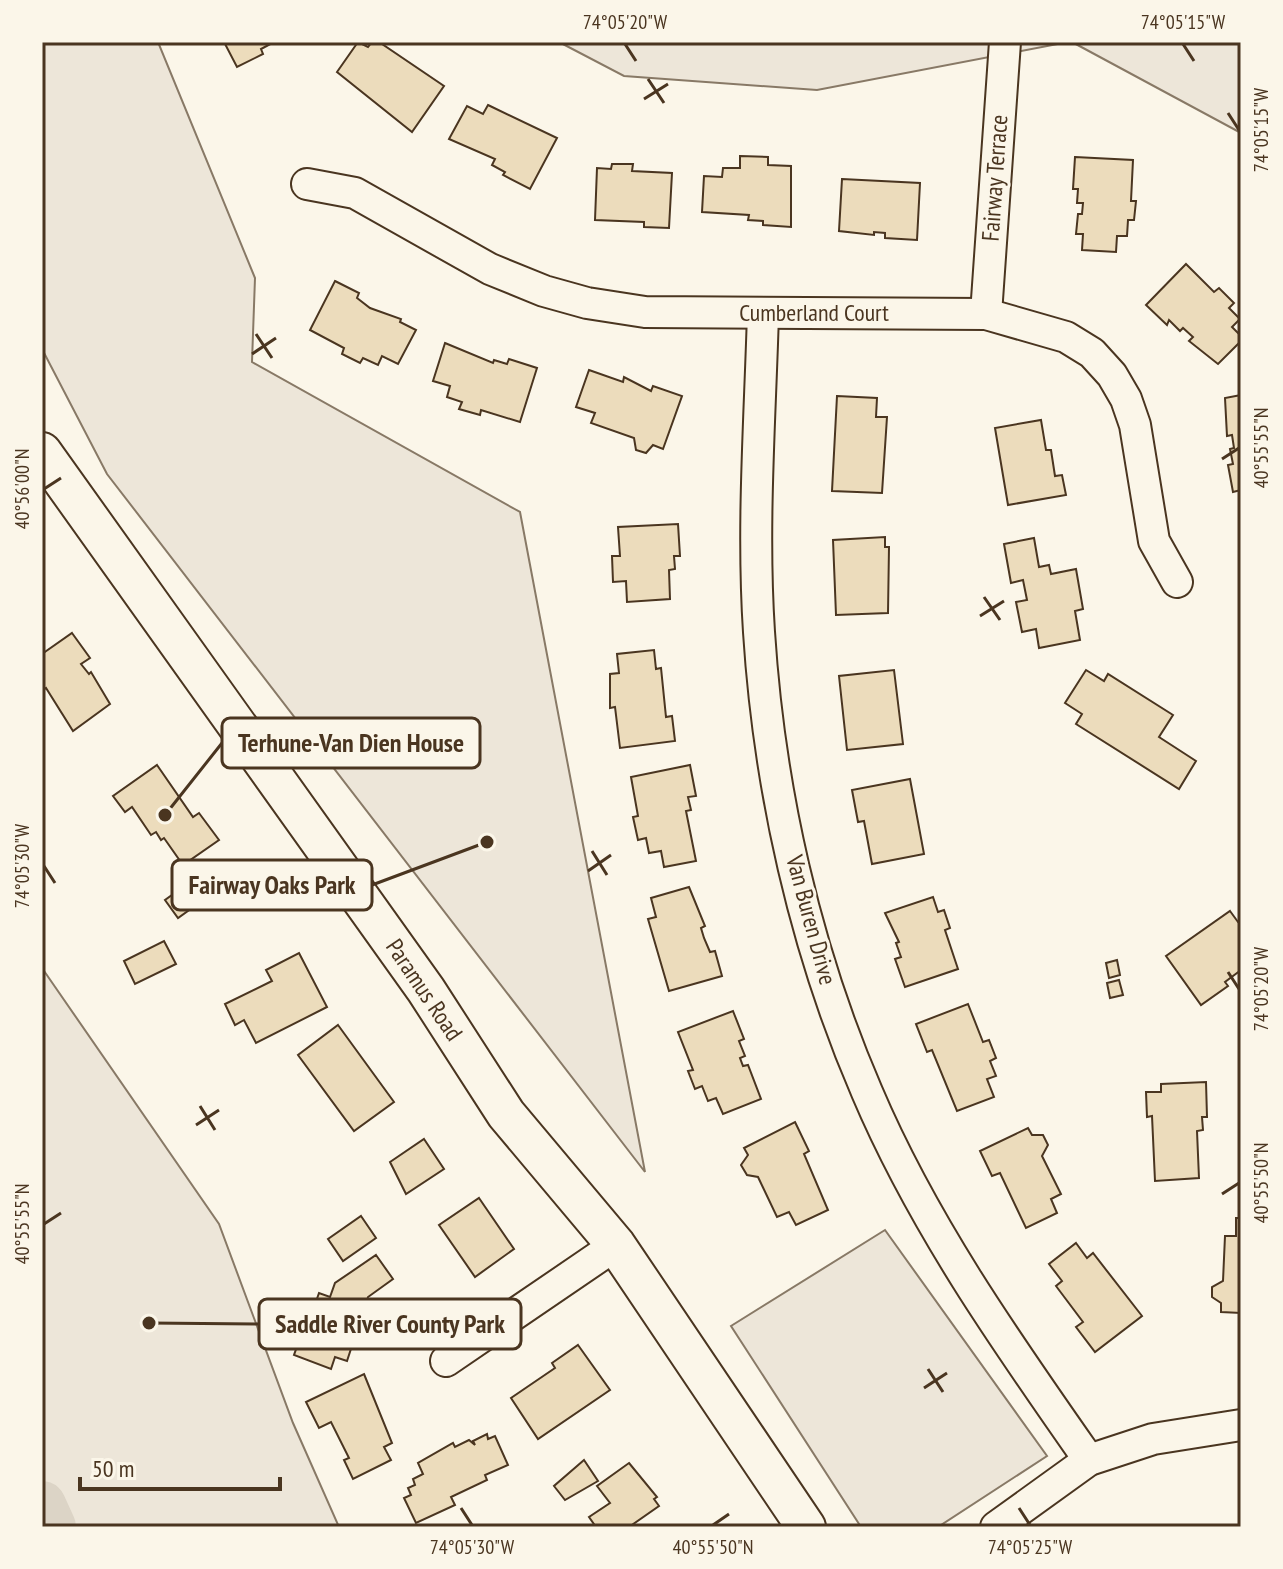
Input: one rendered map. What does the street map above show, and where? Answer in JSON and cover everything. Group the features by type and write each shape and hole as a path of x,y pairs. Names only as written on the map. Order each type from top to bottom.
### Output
{"main road":[{"name":"Paramus Road","path":"42,452 426,990 506,1114 616,1245 806,1527"}],"street":[{"name":"Fairway Terrace","path":"986,314 1005,42"},
{"name":"Cumberland Court","path":"307,184 355,193 490,269 544,291 587,303 645,312 986,314 1066,337 1092,353 1112,375 1126,399 1135,425 1154,541 1177,582"},
{"name":"Van Buren Drive","path":"763,313 756,561 759,635 777,775 814,940 851,1052 903,1166 955,1261 1013,1352 1089,1460"},
{"path":"446,1361 616,1245"},
{"path":"996,1527 1089,1460 1153,1439 1241,1425"}],"shaded area":[{"path":"42,42 158,42 255,278 252,362 520,512 645,1172 107,474 42,349"},
{"path":"559,42 1068,42 817,90 624,76"},
{"path":"1072,42 1241,42 1241,133"},
{"path":"42,968 219,1224 293,1423 339,1527 42,1527"},
{"path":"885,1230 1047,1456 938,1527 861,1527 731,1326"}],"building":[{"path":"224,42 274,42 261,49 263,54 237,67"},
{"path":"358,42 368,47 372,42 379,42 444,86 412,132 337,72"},
{"path":"488,105 557,138 530,189 503,175 505,172 492,165 495,159 449,139 467,106 483,114"},
{"path":"740,156 768,157 768,165 791,166 791,227 763,225 763,221 748,220 749,215 702,212 704,176 722,177 723,168 740,168"},
{"path":"1075,157 1133,160 1131,201 1136,201 1134,220 1128,220 1127,236 1117,236 1116,252 1082,250 1083,234 1076,234 1078,214 1082,214 1083,203 1077,203 1078,189 1073,189"},
{"path":"612,164 633,164 632,171 672,173 669,228 644,227 644,222 595,220 597,168 611,169"},
{"path":"842,179 920,183 917,240 885,238 885,233 874,232 874,235 839,231"},
{"path":"1186,264 1214,292 1219,288 1234,303 1229,308 1240,319 1232,327 1241,336 1241,341 1218,364 1189,341 1193,337 1183,328 1180,331 1169,320 1167,325 1146,305"},
{"path":"335,281 359,293 357,298 370,308 401,319 400,322 416,330 398,364 382,356 378,365 363,358 360,363 342,354 344,348 310,330"},
{"path":"445,343 493,363 494,360 507,364 509,359 537,368 520,422 481,410 480,415 459,409 462,402 447,397 450,386 433,381"},
{"path":"589,370 623,382 624,377 651,391 653,386 682,396 663,449 653,445 646,453 636,450 634,438 591,423 595,413 576,407"},
{"path":"1241,395 1241,490 1233,492 1228,465 1233,464 1230,449 1234,448 1232,435 1227,436 1225,398"},
{"path":"837,396 877,398 876,417 887,417 882,493 832,491"},
{"path":"1041,420 1046,450 1051,450 1055,476 1062,475 1066,495 1008,505 995,428"},
{"path":"678,524 680,556 674,556 675,569 669,570 670,599 627,602 626,581 613,582 612,556 620,556 618,527"},
{"path":"885,537 885,547 889,547 888,613 836,615 833,540"},
{"path":"1034,538 1039,567 1049,565 1051,574 1076,569 1083,609 1075,611 1080,640 1039,648 1036,629 1022,632 1016,602 1027,600 1023,580 1011,583 1004,544"},
{"path":"72,633 90,658 81,664 89,674 91,672 110,704 73,731 46,688 42,691 42,654"},
{"path":"654,650 656,669 661,668 666,717 672,716 675,741 620,748 615,707 610,708 610,674 619,673 617,654"},
{"path":"894,670 903,744 847,750 839,676"},
{"path":"1086,670 1104,681 1108,674 1173,715 1159,737 1196,761 1179,789 1076,724 1082,714 1065,703"},
{"path":"157,765 193,817 199,813 219,840 183,865 164,838 161,840 156,832 151,835 132,807 125,812 113,796"},
{"path":"690,765 696,796 688,797 691,810 686,811 696,861 664,867 661,851 649,853 646,838 638,840 633,817 638,816 631,777"},
{"path":"910,779 924,854 872,864 864,821 858,822 852,790"},
{"path":"689,887 705,926 701,928 704,938 710,952 715,951 722,976 669,991 648,919 656,917 651,898"},
{"path":"179,890 192,908 178,918 165,900"},
{"path":"933,897 938,912 944,910 950,928 945,930 958,969 905,987 895,959 901,957 896,943 899,942 885,913"},
{"path":"1230,911 1238,922 1241,920 1241,970 1225,982 1228,986 1201,1005 1166,956"},
{"path":"164,941 176,964 135,984 124,961"},
{"path":"299,953 327,1007 256,1043 244,1020 235,1025 225,1004 272,981 266,970"},
{"path":"1117,960 1120,975 1109,978 1106,963"},
{"path":"1119,980 1123,995 1110,998 1107,983"},
{"path":"968,1004 983,1042 989,1040 996,1058 990,1061 996,1076 987,1079 994,1097 957,1111 932,1050 927,1052 916,1024"},
{"path":"733,1011 744,1039 739,1041 745,1056 740,1058 743,1066 748,1065 761,1099 723,1114 716,1098 708,1101 702,1086 695,1089 688,1071 693,1070 678,1032"},
{"path":"338,1025 394,1102 354,1131 298,1055"},
{"path":"1206,1082 1207,1117 1202,1117 1203,1130 1197,1131 1199,1178 1155,1181 1152,1116 1147,1117 1146,1092 1161,1092 1161,1084"},
{"path":"795,1122 809,1151 804,1154 828,1210 796,1225 789,1212 777,1217 758,1177 747,1175 741,1165 748,1155 744,1148"},
{"path":"1028,1128 1032,1135 1043,1135 1048,1145 1042,1156 1061,1194 1051,1199 1057,1213 1026,1228 1000,1173 992,1176 980,1151"},
{"path":"424,1139 444,1169 406,1194 390,1162"},
{"path":"479,1198 514,1249 475,1277 439,1225"},
{"path":"361,1216 376,1238 343,1261 328,1239"},
{"path":"1236,1218 1241,1218 1241,1313 1221,1312 1221,1303 1212,1297 1212,1287 1223,1281 1225,1236 1236,1236"},
{"path":"1076,1243 1087,1258 1093,1253 1142,1316 1095,1352 1076,1327 1083,1322 1056,1286 1062,1281 1049,1264"},
{"path":"376,1255 393,1279 368,1297 347,1361 335,1357 331,1369 294,1355 305,1315 312,1313 319,1293 330,1297 335,1283"},
{"path":"578,1345 610,1390 538,1439 511,1398 555,1368 552,1363"},
{"path":"364,1374 392,1443 384,1447 391,1460 353,1479 344,1460 349,1458 331,1422 319,1428 306,1402"},
{"path":"487,1434 488,1439 495,1436 508,1465 485,1475 487,1480 451,1497 455,1505 416,1523 404,1498 411,1495 408,1488 415,1485 413,1479 423,1474 418,1463 453,1443 455,1447 469,1440 475,1445 473,1441"},
{"path":"584,1460 598,1481 565,1500 554,1486"},
{"path":"629,1463 657,1497 654,1499 659,1506 629,1527 596,1527 589,1517 610,1503 597,1486"}],"waterway":[{"path":"42,1505 52,1527"}],"place":[{"name":"Terhune-Van Dien House","path":"165,815"},
{"name":"Fairway Oaks Park","path":"487,842"},
{"name":"Saddle River County Park","path":"149,1323"}]}
